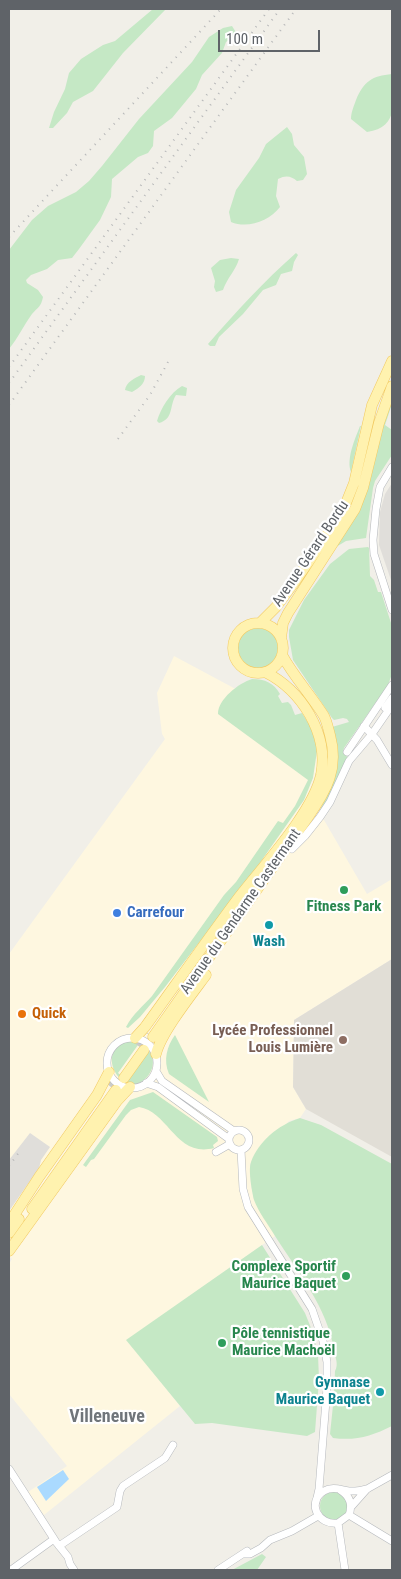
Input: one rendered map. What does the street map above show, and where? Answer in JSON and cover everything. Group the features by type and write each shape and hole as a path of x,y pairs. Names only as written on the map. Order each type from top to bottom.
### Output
{"main road":[{"name":"Avenue Gérard Bordu","path":"260,623 276,607 294,583 342,513 354,484 372,405 391,363"},
{"name":"Avenue Gérard Bordu","path":"282,656 283,646 281,638 283,623 355,509 363,488 379,423 392,386"},
{"name":"Avenue Gérard Bordu","path":"281,638 272,628 260,623 252,624 241,630 234,640 233,648 235,657 242,667 253,672 265,672 282,682 305,706 318,731 322,757 320,775 313,795 304,812 284,838"},
{"path":"156,1054 157,1047 164,1035 322,802 334,762 328,727 318,708 282,656 274,667 265,672"},
{"name":"Avenue du Gendarme Castermant","path":"284,838 151,1036 308,817 327,786"},
{"path":"122,1076 140,1045 145,1027 284,838"},
{"path":"9,1224 39,1177 97,1095 109,1072"},
{"path":"9,1250 117,1101 130,1088"},
{"path":"9,1232 113,1089 9,1242"}],"street":[{"path":"392,467 380,487 373,540 374,554 392,610"},
{"name":"Avenue du Gendarme Castermant","path":"292,848 305,836 320,817 345,767 368,732 392,685"},
{"path":"347,752 368,732 392,698"},
{"name":"Avenue du Gendarme Castermant","path":"368,732 392,705"},
{"path":"368,732 392,765"},
{"path":"124,1039 140,1045 148,1043 156,1054 156,1071 152,1078 141,1086 130,1088 117,1083 109,1072 108,1056 114,1046 124,1039"},
{"path":"146,1083 158,1087 229,1142 236,1150 241,1150 247,1146 249,1137 243,1131 234,1131 162,1081 156,1071"},
{"path":"216,1152 229,1142 234,1131"},
{"path":"241,1150 243,1189 248,1207 312,1310 324,1341 327,1362 327,1388 319,1489 316,1502 318,1516 327,1523 338,1523 349,1515 351,1507 367,1489 392,1475"},
{"path":"58,1546 117,1507 120,1491 123,1486 165,1458 173,1446"},
{"path":"9,1470 58,1546 68,1557 74,1570"},
{"path":"319,1489 355,1491 367,1489"},
{"path":"316,1502 322,1492 337,1489 347,1495 351,1507"},
{"path":"349,1515 392,1541"},
{"path":"218,1570 253,1548 318,1516"},
{"path":"338,1523 346,1570"},
{"path":"11,1570 54,1539"}],"shaded area":[{"path":"392,483 392,583 379,545 380,512 385,494"},
{"path":"174,656 288,717 319,756 316,772 304,806 324,820 367,894 392,879 392,959 294,1020 293,1087 306,1109 300,1118 289,1121 250,1164 251,1186 254,1199 275,1236 127,1340 180,1406 44,1515 28,1492 67,1466 9,1394 9,1264 12,1259 9,1256 9,1211 39,1168 41,1160 9,1160 9,954 165,739 162,734 157,693"},
{"name":"Lycée Professionnel Louis Lumière","path":"392,959 392,1157 306,1109 293,1087 294,1020"},
{"path":"30,1133 50,1147 41,1160 39,1168 9,1211 9,1160"}],"green space":[{"path":"153,9 166,9 123,53 93,91 73,102 67,113 53,128 49,128 65,89 69,73 81,59 103,45 115,41"},
{"path":"232,26 237,34 226,42 222,53 202,75 196,89 172,118 154,131 153,146 148,153 138,157 112,179 111,197 100,220 72,258 58,260 47,269 31,275 26,280 43,297 40,305 9,349 9,250 32,220 48,206 76,192 89,181 139,119 192,62 209,37 223,28"},
{"path":"392,74 393,102 390,118 378,129 367,132 351,119 356,100 362,88 369,81 379,76"},
{"path":"287,127 292,134 294,145 304,157 307,174 303,180 297,181 288,177 278,179 276,196 280,207 264,220 244,225 231,222 229,212 236,190 259,158 266,144"},
{"path":"296,253 298,255 292,271 281,274 276,285 263,290 243,314 219,337 215,346 210,346 208,344 240,309"},
{"path":"239,259 238,263 223,290 216,292 211,268 220,260"},
{"path":"141,375 145,376 141,386 132,392 125,390 129,383"},
{"path":"182,386 187,388 186,396 176,395 169,415 164,421 159,423 157,421 164,406 170,397"},
{"path":"392,391 392,404 385,425 392,430 392,455 375,481 366,538 346,541 336,547 341,539"},
{"path":"361,426 351,472 350,455"},
{"path":"368,547 370,576 374,580 378,592 381,592 392,626 392,674 388,685 344,748 343,752 348,758 331,795 318,814 328,793 332,727 349,722 343,718 334,720 332,718 293,660 289,630 304,600 330,564 349,549"},
{"path":"262,628 269,631 275,637 278,648 277,656 269,665 262,668 254,668 247,665 239,656 238,644 241,637 250,629"},
{"path":"252,679 272,684 278,690 280,694 278,696 282,703 288,702 295,715 302,713 314,732 317,751 313,778 304,800 257,867 165,987 140,1017 128,1028 126,1027 132,1018 152,996 224,895 236,882 278,821 283,823 295,806 308,780 218,714 225,697 241,684"},
{"path":"175,1035 209,1102 169,1074 166,1064 167,1053"},
{"path":"133,1041 148,1050 153,1060 153,1066 147,1077 137,1083 128,1083 120,1079 114,1071 112,1061 114,1052 120,1045","holes":["138,1045 146,1051 126,1079 118,1073"]},
{"path":"153,1092 217,1137 218,1141 213,1145 214,1148 201,1149 190,1147 181,1141 158,1117 139,1107 131,1110 126,1115 94,1159 86,1167 83,1165 130,1100"},
{"name":"Complexe Sportif Maurice Baquet","path":"300,1118 321,1125 392,1164 392,1426 364,1437 341,1439 333,1438 330,1434 337,1363 330,1334 325,1319 310,1290 261,1214 253,1196 250,1170 254,1154 277,1129"},
{"name":"Pôle tennistique Maurice Machoël","path":"262,1245 305,1313 313,1333 318,1355 319,1379 315,1432 307,1436 212,1423 195,1424 126,1340"},
{"path":"334,1492 344,1496 348,1506 344,1516 334,1520 324,1516 320,1506 324,1496"},
{"path":"262,1554 266,1557 257,1570 232,1570"}],"water":[{"path":"63,1470 69,1479 46,1501 37,1487"}],"tunnel":[{"path":"140,1047 149,1034"},
{"path":"111,1087 120,1075"}],"railway":[{"path":"9,237 221,9"},
{"path":"9,367 269,9"},
{"path":"9,383 280,9"},
{"path":"9,405 296,9"},
{"path":"118,439 150,395 168,362"},
{"path":"9,1166 20,1151"}],"place":[{"name":"Fitness Park","path":"344,890"},
{"name":"Carrefour","path":"117,913"},
{"name":"Wash","path":"269,925"},
{"name":"Quick","path":"22,1014"},
{"name":"Lycée Professionnel Louis Lumière","path":"343,1040"},
{"name":"Complexe Sportif Maurice Baquet","path":"346,1276"},
{"name":"Pôle tennistique Maurice Machoël","path":"222,1343"},
{"name":"Gymnase Maurice Baquet","path":"380,1392"}],"district":[{"name":"Villeneuve","path":"107,1417"}]}
